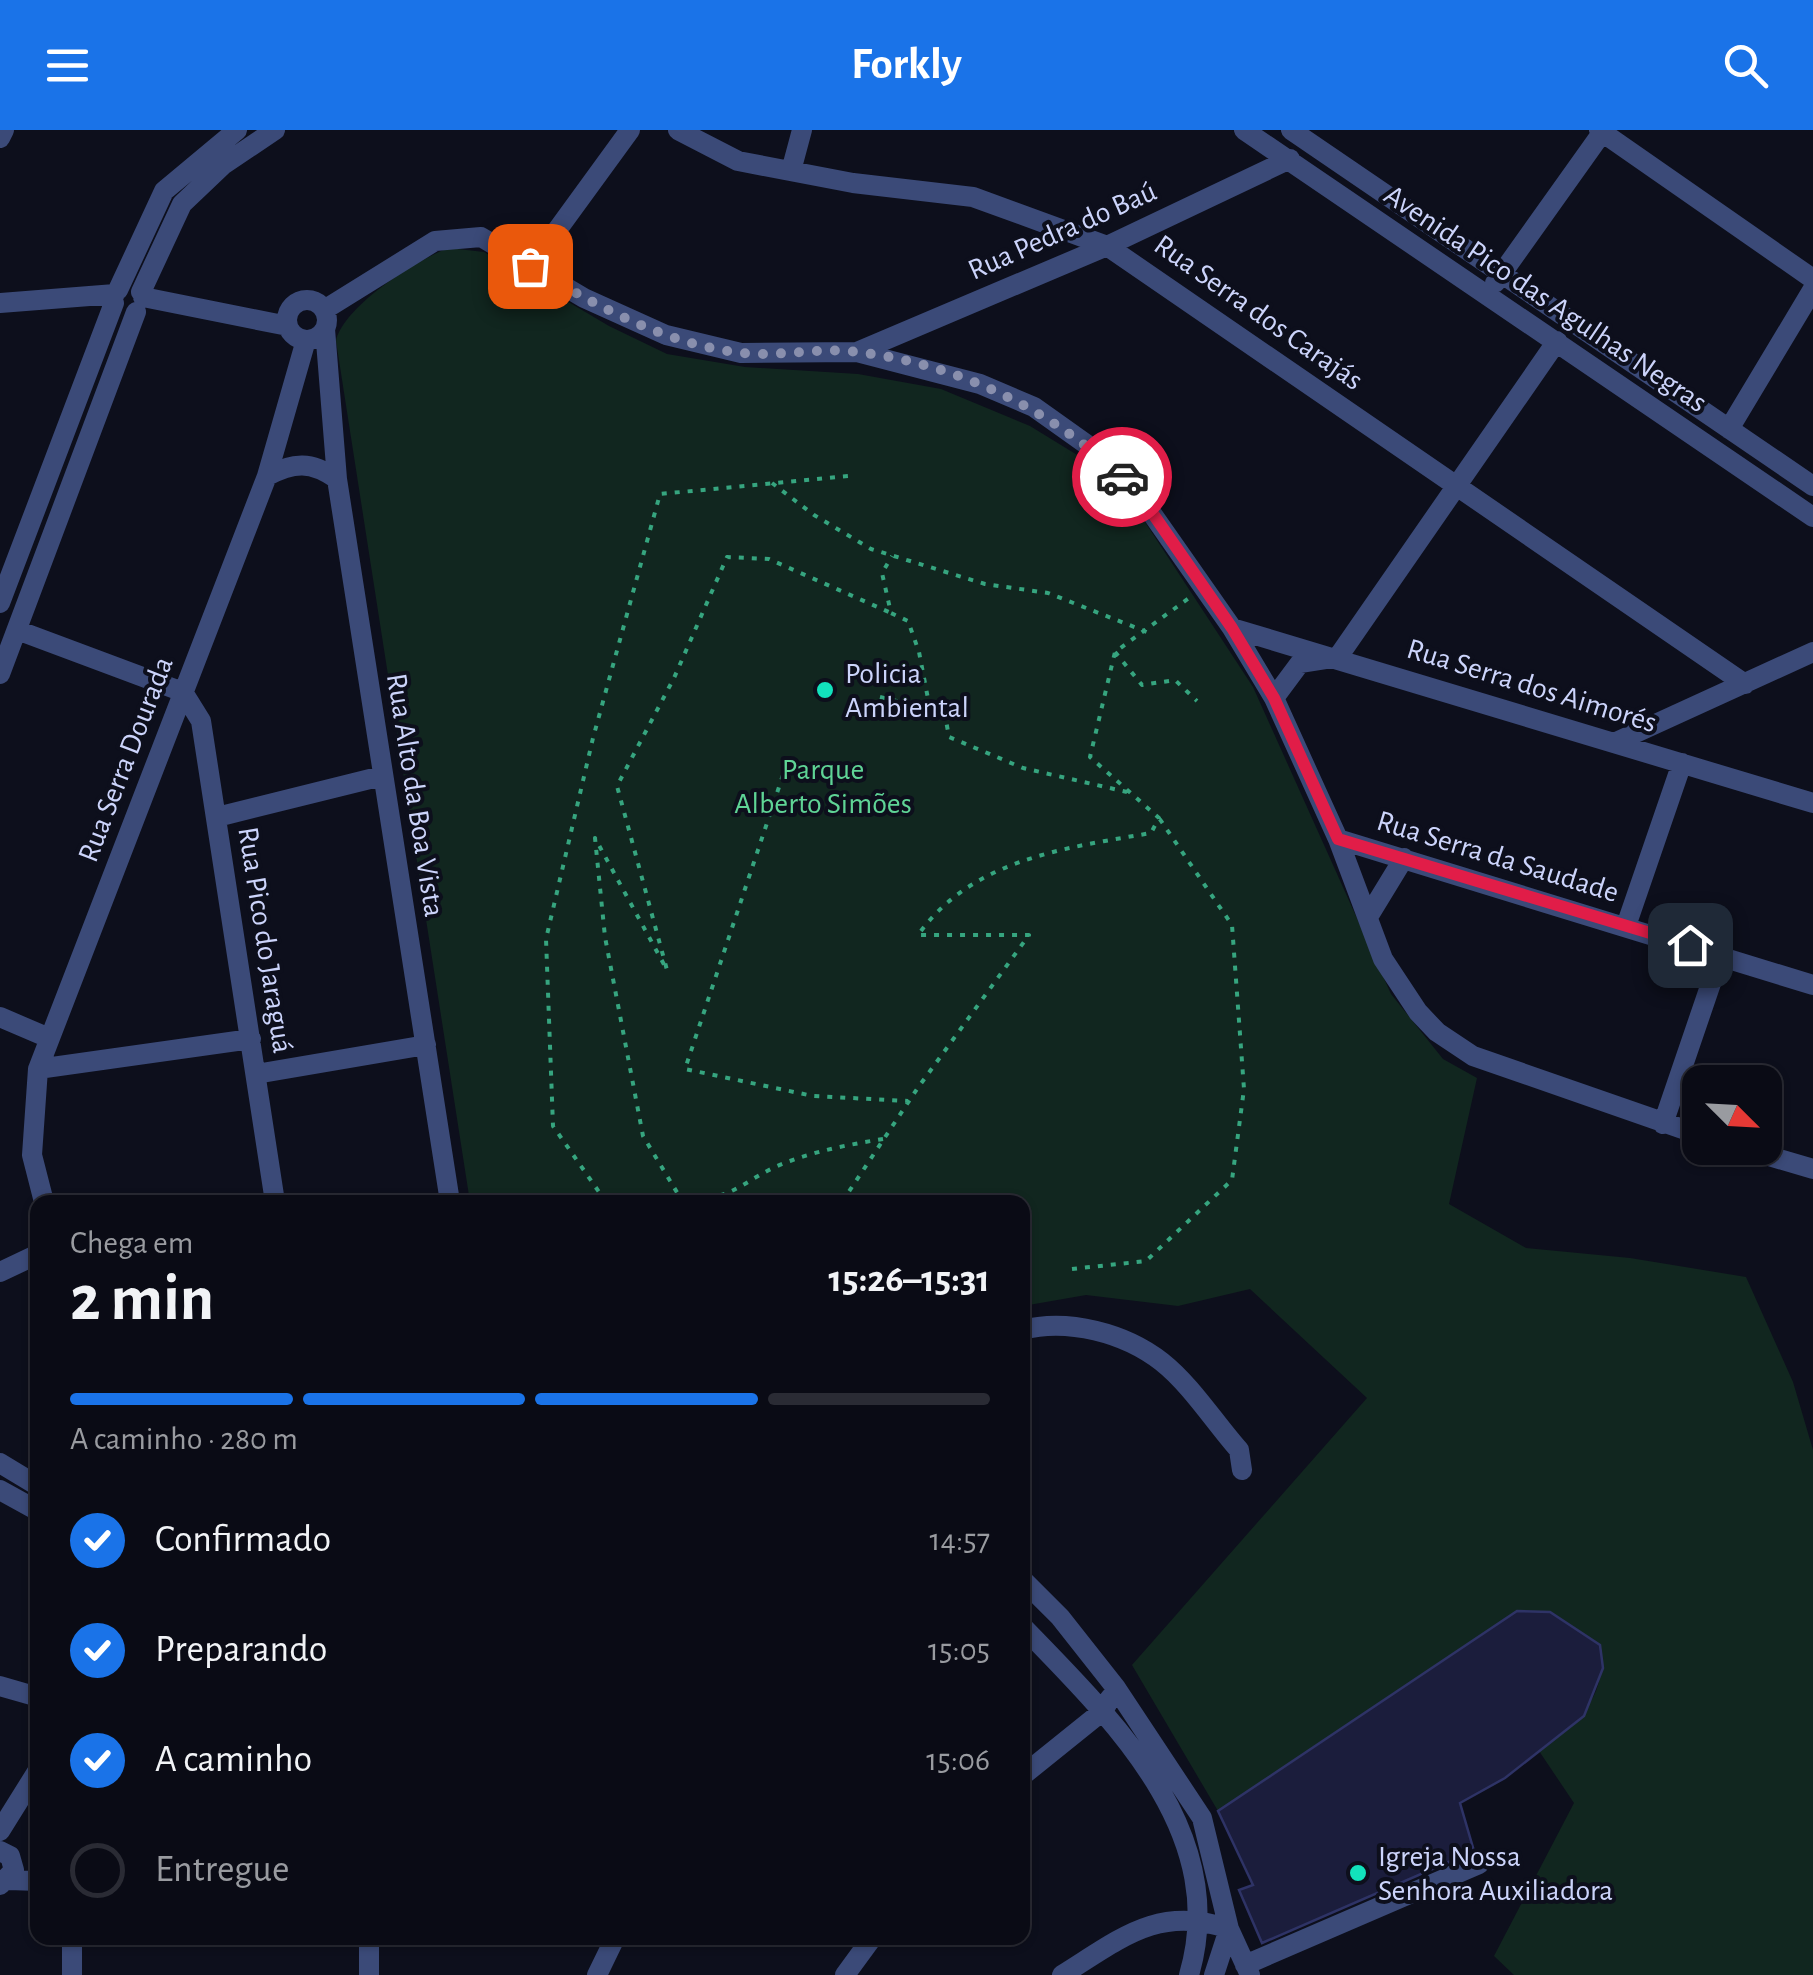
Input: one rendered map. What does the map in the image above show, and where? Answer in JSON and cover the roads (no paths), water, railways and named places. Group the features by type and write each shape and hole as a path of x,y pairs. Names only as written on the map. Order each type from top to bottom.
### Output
{"street":[{"path":"0,138 4,130"},
{"path":"0,603 115,296 164,191 210,148 236,130"},
{"path":"0,674 140,300 182,204 223,166 275,130"},
{"path":"530,266 630,130"},
{"name":"Rua Serra dos Carajás","path":"678,130 738,161 973,197 1106,246 1744,684"},
{"path":"792,171 802,130"},
{"name":"Avenida Pico das Agulhas Negras","path":"1244,130 1813,517"},
{"name":"Avenida Pico das Agulhas Negras","path":"1291,130 1813,486"},
{"path":"1487,294 1602,131 1813,279"},
{"name":"Rua Pedra do Baú","path":"857,352 1106,246 1290,159"},
{"path":"0,303 115,296 130,285 140,300 317,329 435,241 481,237 584,298 666,334 742,353 857,352 980,384 1034,407 1086,444 1125,480 1232,628 1274,698 1338,839 1395,980 1427,1022 1453,1045 1547,1086 1682,1130"},
{"path":"1728,429 1813,289"},
{"path":"246,315 308,300 317,329"},
{"path":"288,326 288,314 296,304"},
{"name":"Rua Alto da Boa Vista","path":"317,329 331,396 337,480 449,1195"},
{"name":"Rua Serra Dourada","path":"42,1195 32,1156 38,1069 267,476 317,329"},
{"path":"1274,698 1300,664 1338,657 1557,342"},
{"path":"267,476 300,464 317,466 337,480"},
{"name":"Rua Serra dos Aimorés","path":"1232,628 1813,803"},
{"path":"17,630 183,692"},
{"path":"1616,742 1813,652"},
{"name":"Rua Pico do Jaraguá","path":"183,692 201,721 274,1195"},
{"path":"1626,926 1682,762"},
{"path":"217,817 382,776"},
{"name":"Rua Serra da Saudade","path":"1338,839 1813,985"},
{"path":"1368,917 1404,858"},
{"path":"1663,1124 1721,954"},
{"path":"0,1016 49,1038"},
{"path":"38,1069 251,1039"},
{"path":"256,1074 426,1044"},
{"path":"1782,1160 1813,1169"},
{"path":"0,1272 30,1258"},
{"path":"1030,1329 1069,1324 1119,1339 1162,1362 1240,1450 1242,1470"},
{"path":"0,1463 30,1481"},
{"path":"0,1490 30,1506"},
{"path":"1030,1587 1060,1617 1116,1688 1202,1818 1229,1930 1248,1970 1479,1864"},
{"path":"1030,1634 1104,1710 1179,1823 1192,1861 1200,1919 1189,1975"},
{"path":"0,1686 30,1695"},
{"path":"1030,1770 1104,1710 1116,1688"},
{"path":"7,1867 5,1823 30,1783"},
{"path":"1062,1975 1113,1943 1169,1918 1200,1919 1229,1930"},
{"path":"1214,1975 1229,1930"},
{"path":"72,1945 72,1975"},
{"path":"368,1945 369,1975"},
{"path":"597,1975 612,1945"},
{"path":"845,1975 867,1945"}],"place":[{"name":"Policia Ambiental","path":"825,690"},
{"name":"Igreja Nossa Senhora Auxiliadora","path":"1358,1873"}],"park label":[{"name":"Parque Alberto Simões","path":"823,786"}]}
